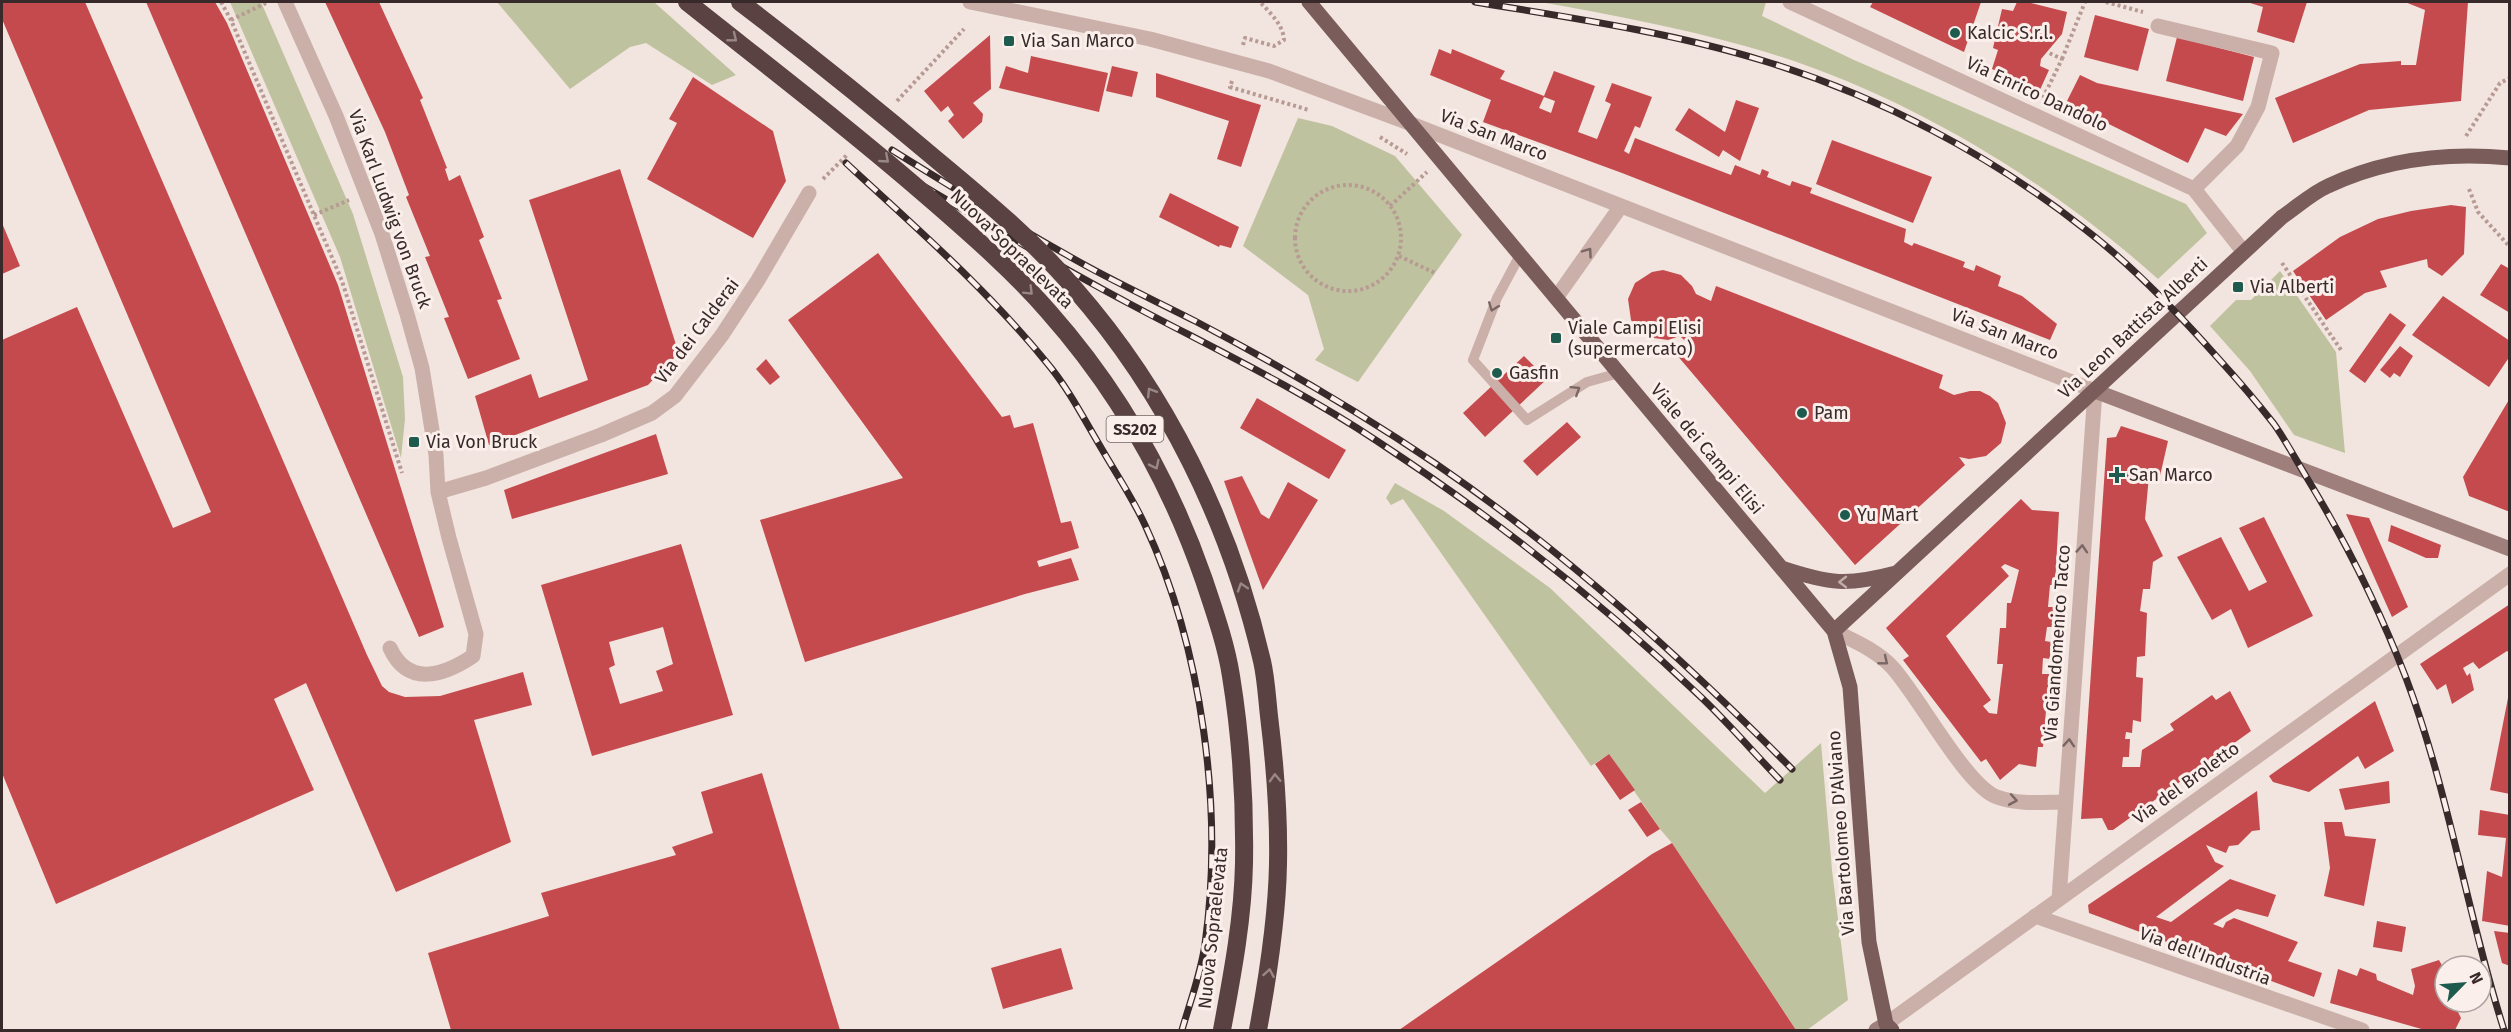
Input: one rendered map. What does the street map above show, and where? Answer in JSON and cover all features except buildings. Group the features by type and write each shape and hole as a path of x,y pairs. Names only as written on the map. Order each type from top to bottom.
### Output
{"highway":[{"name":"Nuova Sopraelevata","path":"687,2 876,152 971,234 1047,310 1104,380 1151,456 1185,525 1212,603 1231,674 1243,771 1244,866 1234,964 1222,1030"},
{"name":"Nuova Sopraelevata","path":"740,2 899,128 985,200 1074,287 1130,359 1181,441 1215,511 1244,591 1263,664 1275,766 1278,865 1270,964 1258,1030"}],"main road":[{"name":"Viale dei Campi Elisi","path":"1309,2 1834,631"},
{"name":"Via Leon Battista Alberti","path":"1834,631 2095,391 2243,251 2282,217 2326,186 2376,167 2416,159 2460,156 2510,158"},
{"path":"1782,568 1812,578 1841,583 1870,580 1900,572"},
{"name":"Via Bartolomeo D'Alviano","path":"1834,631 1850,687 1869,942 1885,1028"}],"street":[{"name":"Via Karl Ludwig von Bruck","path":"285,2 336,116 382,234 407,314 422,368 436,455 438,492 476,634 473,656 456,668 434,674 412,674 395,659 390,648"},
{"name":"Via San Marco","path":"970,2 1150,39 1269,71 2510,549"},
{"name":"Via Enrico Dandolo","path":"1790,2 2194,189 2243,251"},
{"path":"2158,26 2272,53 2258,107 2237,146 2194,189"},
{"name":"Via dei Calderai","path":"438,492 601,435 652,413 675,396 722,335 758,280 809,193"},
{"path":"1556,298 1621,206"},
{"name":"Via Giandomenico Tacco","path":"2059,899 2095,391"},
{"name":"Via del Broletto","path":"1885,1028 2035,916 2510,574"},
{"name":"Viale dei Campi Elisi","path":"1834,631 1871,650 1892,667 1973,779 1996,797 2021,802 2066,802"},
{"name":"Via dell'Industria","path":"2035,916 2362,1030"}],"lane":[{"path":"1520,255 1497,298 1473,360 1527,420 1587,382 1619,373"}],"path":[{"path":"221,2 231,20 342,281 402,473"},
{"path":"231,20 267,2"},
{"path":"1245,38 1274,46 1284,40 1280,25 1260,2"},
{"path":"2035,115 2062,59 2085,2"},
{"path":"2106,2 2160,16 2158,26"},
{"path":"2047,52 2062,59"},
{"path":"2465,138 2500,82 2510,78"},
{"path":"1230,87 1320,114"},
{"path":"1371,131 1411,158"},
{"path":"1390,206 1429,173 1419,165"},
{"path":"1344,186 1361,187 1377,194 1390,206 1398,221 1401,238 1399,256 1390,271 1378,283 1362,290 1344,291 1328,287 1313,278 1302,264 1296,248 1296,230 1301,214 1312,200 1327,190 1344,186"},
{"path":"2469,189 2478,212 2510,247"},
{"path":"314,214 352,199"},
{"path":"1399,256 1435,273"},
{"path":"2282,263 2341,350"}],"green space":[{"path":"230,2 261,2 353,214 403,377 405,419 401,458 340,257"},
{"path":"497,2 654,2 736,75 712,85 646,43 630,47 570,89"},
{"path":"1540,2 1766,2 1762,16 1854,60 2186,204 2207,233 2158,279 2066,205 2016,171 1964,139 1856,85 1801,64 1719,39 1642,21"},
{"path":"1298,118 1332,126 1395,156 1462,235 1358,382 1315,360 1324,349 1308,295 1243,246"},
{"path":"2280,271 2336,352 2345,453 2294,435 2250,371 2210,326 2236,300 2251,300"},
{"path":"1395,483 1444,511 1550,588 1765,793 1821,743 1832,870 1848,1000 1807,1030 1796,1030 1672,843 1609,754 1591,766 1403,499 1391,505 1386,498"}],"railway":[{"path":"1475,2 1693,42 1764,61 1849,92 1932,130 2012,177 2086,230 2154,290 2224,365 2274,424 2335,526 2373,601 2396,652 2421,721 2504,1030"},
{"path":"892,150 1083,264 1287,371 1436,464 1531,533 1577,570 1665,647 1792,769"},
{"path":"874,157 1065,269 1317,404 1420,470 1546,562 1626,629 1703,699 1780,780"},
{"path":"846,163 975,284 1055,373 1135,506 1165,573 1181,623 1204,730 1212,839 1205,944 1182,1030"}],"place":[{"name":"Kalcic S.r.l.","path":"1955,33"},
{"name":"Via San Marco","path":"1009,41"},
{"name":"Via Alberti","path":"2238,287"},
{"name":"Viale Campi Elisi (supermercato)","path":"1556,338"},
{"name":"Gasfin","path":"1497,373"},
{"name":"Pam","path":"1802,413"},
{"name":"Via Von Bruck","path":"414,442"},
{"name":"San Marco","path":"2117,475"},
{"name":"Yu Mart","path":"1845,515"}]}
